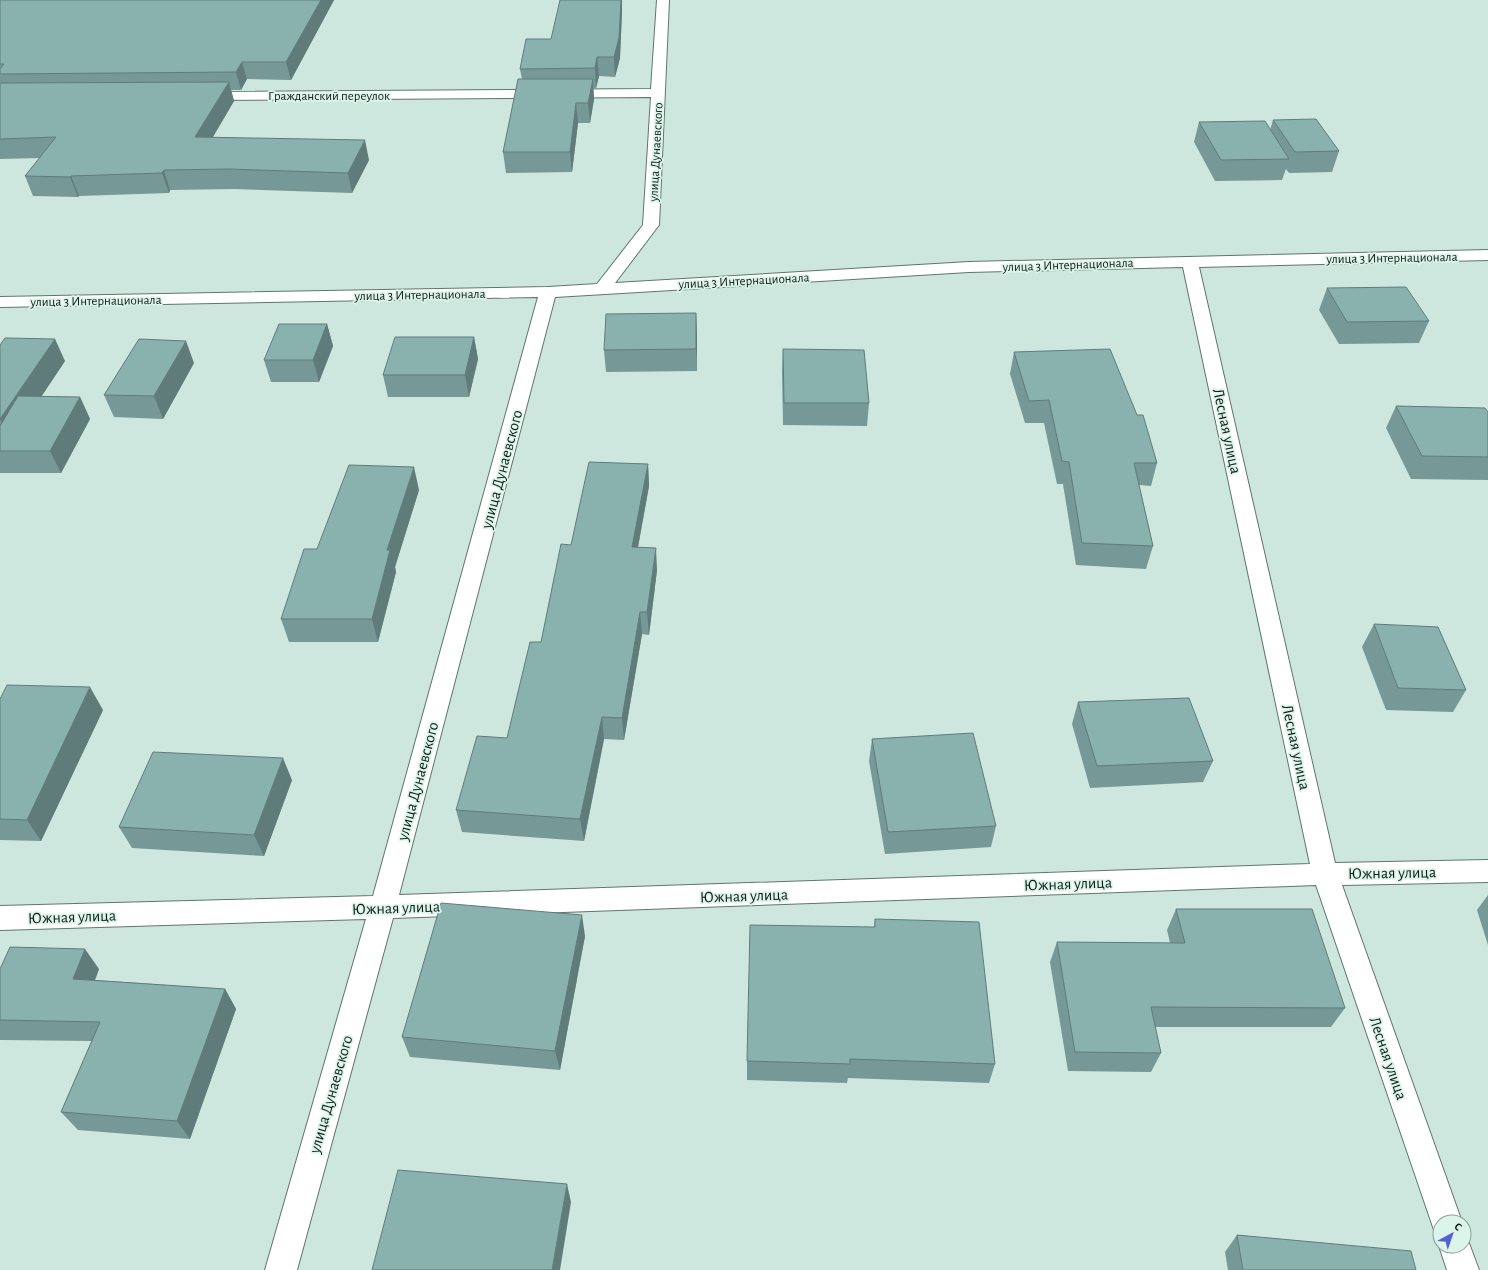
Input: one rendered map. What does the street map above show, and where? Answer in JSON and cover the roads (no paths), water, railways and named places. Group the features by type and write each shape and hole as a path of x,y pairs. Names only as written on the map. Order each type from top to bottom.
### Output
{"street":[{"name":"улица Дунаевского","path":"603,288 651,225 663,0"},
{"name":"Гражданский переулок","path":"190,96 658,93"},
{"name":"улица 3 Интернационала","path":"0,302 548,292 969,267 1488,255"},
{"name":"Лесная улица","path":"1190,261 1325,874 1443,1214"},
{"name":"улица Дунаевского","path":"281,1270 383,907 548,292"},
{"name":"Южная улица","path":"0,918 383,907 1325,874 1488,871"},
{"path":"1458,1254 1463,1270"}]}
